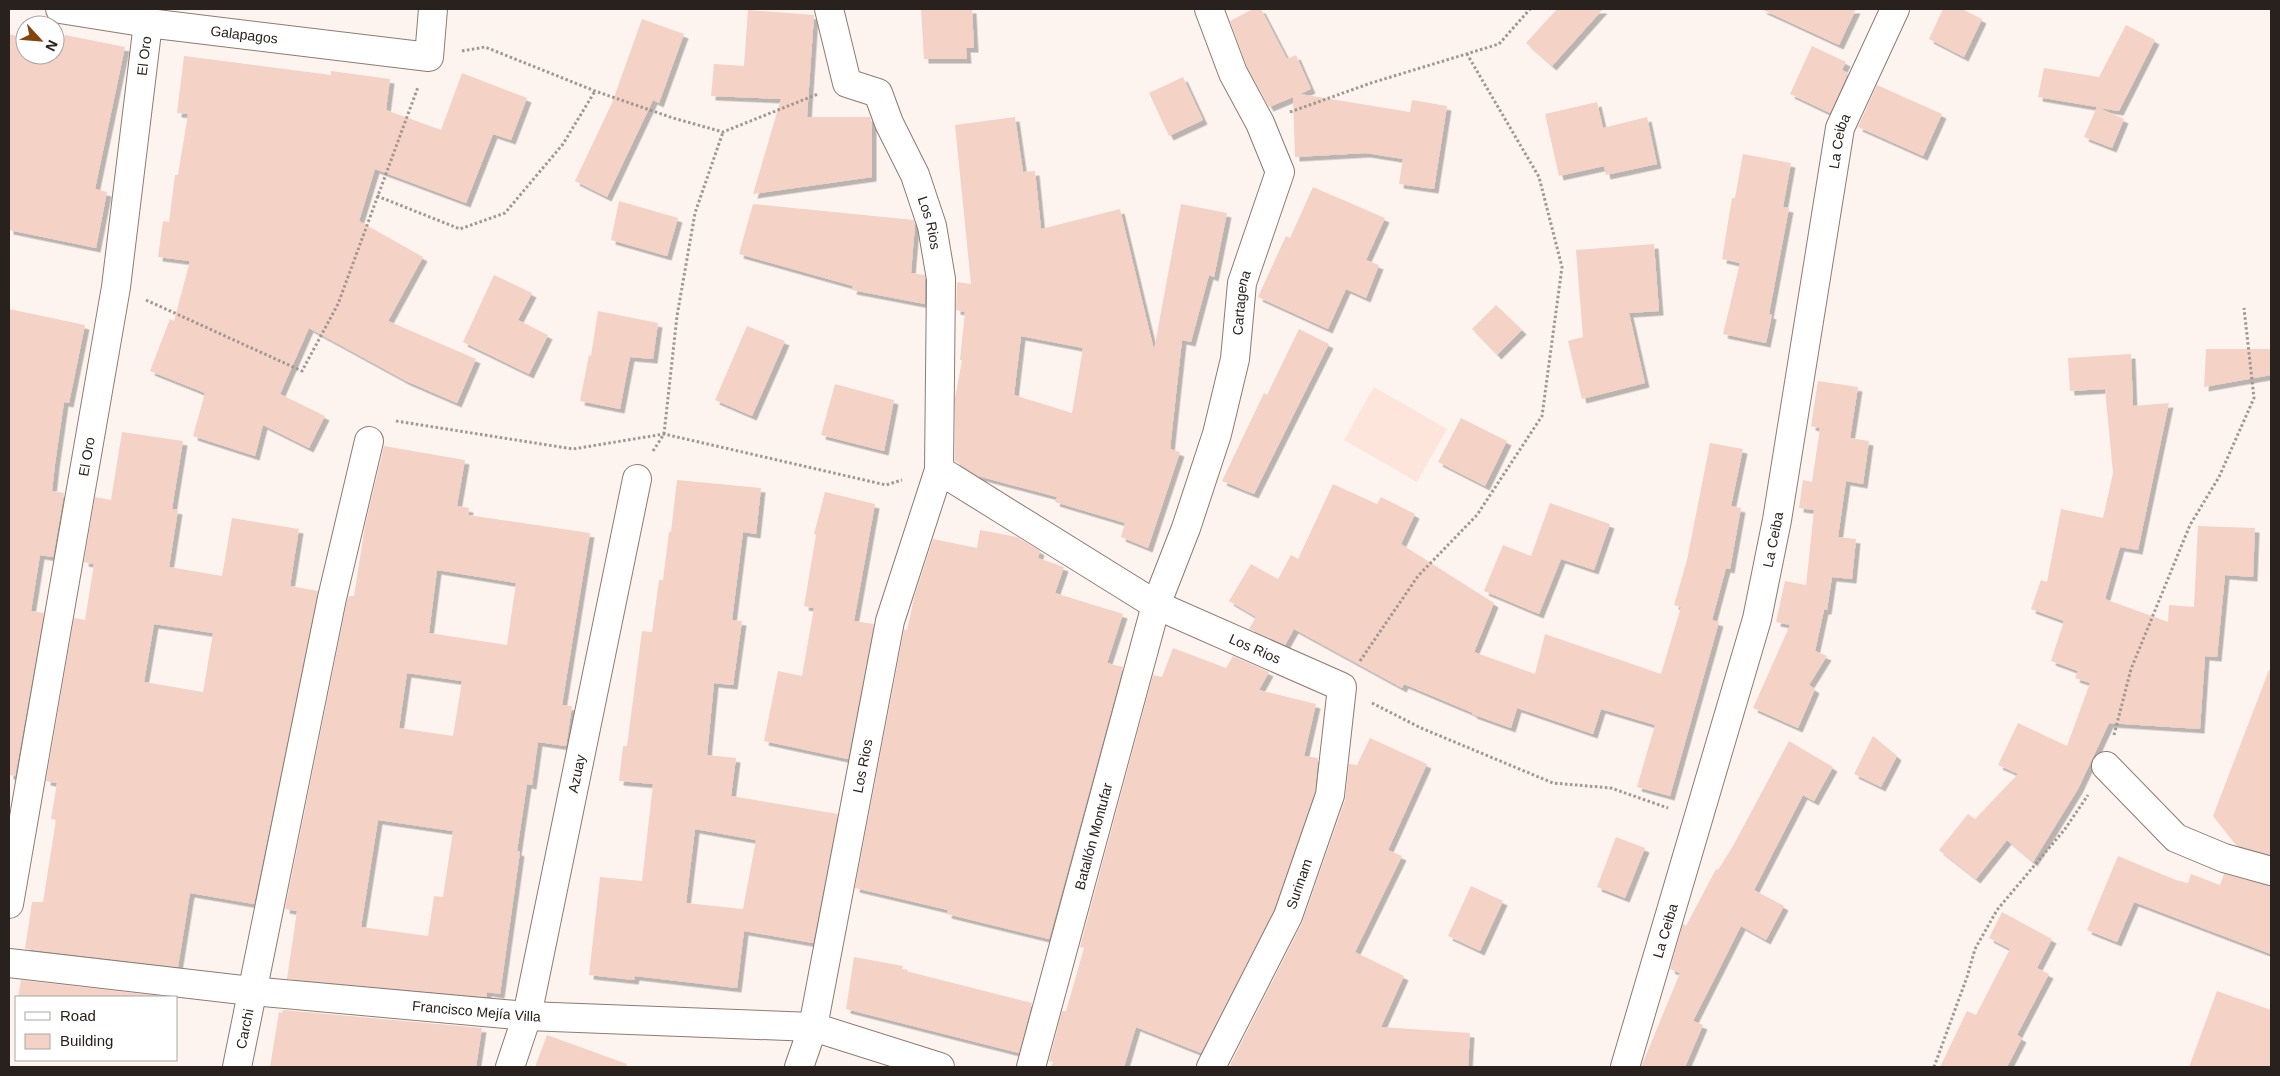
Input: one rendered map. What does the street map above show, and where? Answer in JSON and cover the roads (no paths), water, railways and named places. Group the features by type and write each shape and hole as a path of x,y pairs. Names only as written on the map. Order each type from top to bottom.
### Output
{"street":[{"name":"Galapagos","path":"60,9 145,16 429,56 433,9"},
{"name":"Los Rios","path":"800,1067 813,1027 890,621 939,470 941,279 932,226 915,175 889,123 878,93 847,83 829,9"},
{"name":"Cartagena","path":"1156,606 1186,528 1216,434 1235,359 1242,284 1280,172 1260,123 1232,74 1209,9"},
{"name":"La Ceiba","path":"1625,1067 1757,619 1774,538 1840,128 1895,9"},
{"name":"El Oro","path":"9,904 116,287 145,16"},
{"name":"Carchi","path":"237,1067 332,598 369,441"},
{"name":"Los Rios","path":"939,470 1156,606 1342,687"},
{"name":"Azuay","path":"510,1067 527,1016 637,479"},
{"name":"Batallón Montufar","path":"1031,1067 1156,606"},
{"name":"Surinam","path":"1211,1067 1288,916 1330,795 1342,687"},
{"path":"2106,766 2176,838 2224,858 2271,871"},
{"name":"Francisco Mejía Villa","path":"9,963 251,991 527,1016 813,1027 940,1067"}]}
